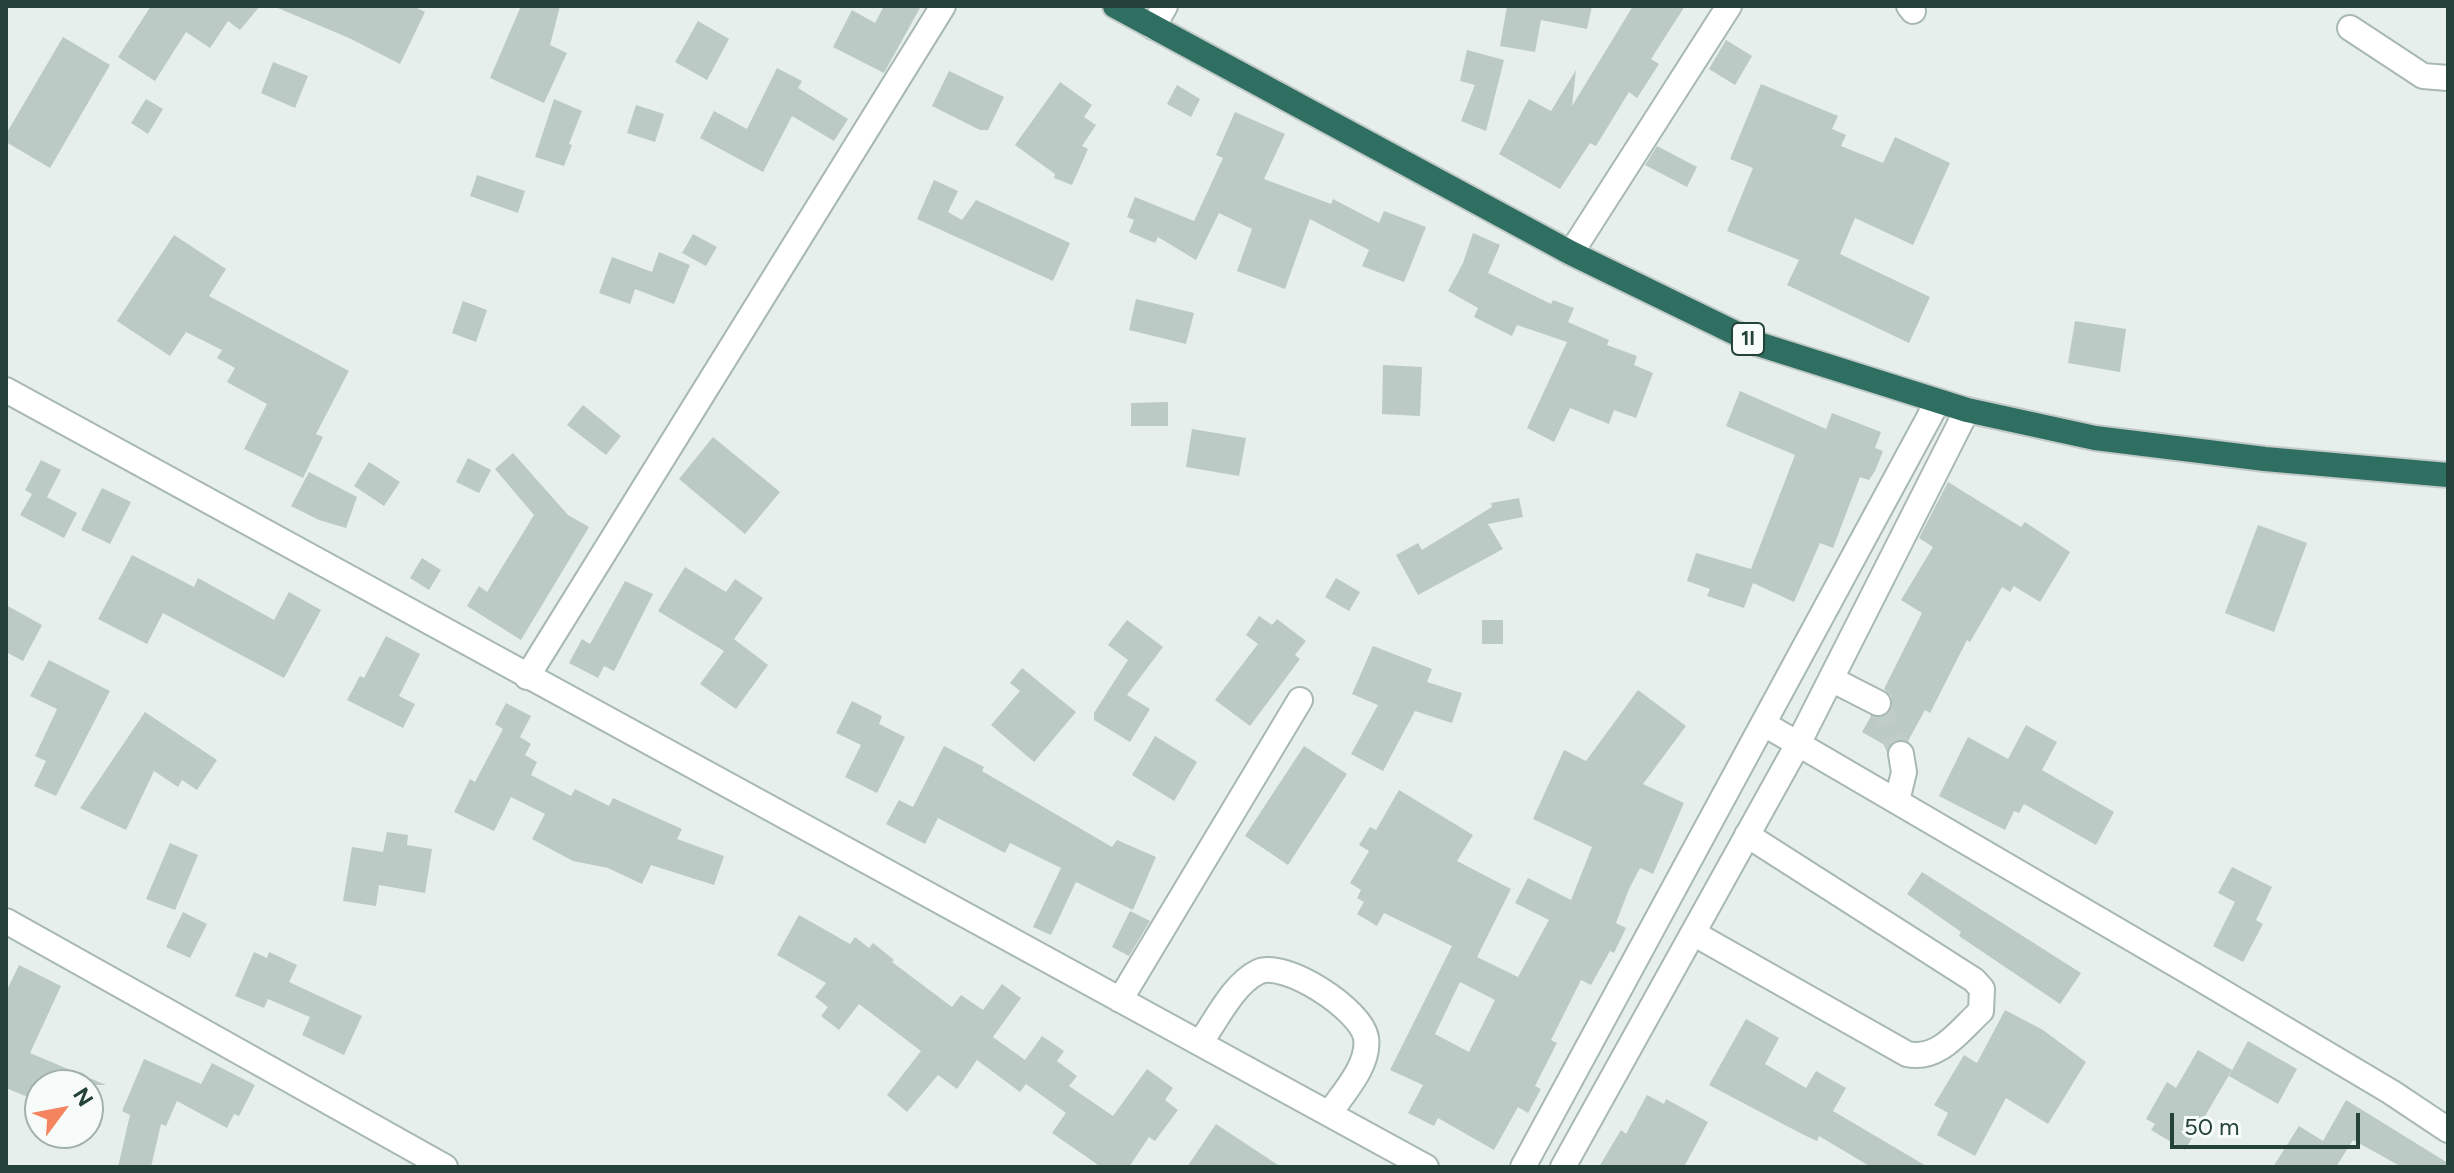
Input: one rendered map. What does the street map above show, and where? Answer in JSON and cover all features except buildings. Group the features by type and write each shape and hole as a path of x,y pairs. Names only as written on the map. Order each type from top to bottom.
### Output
{"highway":[{"name":"1I","path":"1115,6 1159,16 1571,253 1758,344 1967,410 2095,438 2265,459 2448,475"}],"street":[{"path":"527,677 943,6"},
{"path":"1571,253 1729,6"},
{"path":"2350,28 2423,76 2448,78"},
{"path":"6,390 1426,1167"},
{"path":"1523,1167 1938,401"},
{"path":"1563,1167 1798,744 1967,410"},
{"path":"1831,679 1878,703"},
{"path":"1120,1000 1300,700"},
{"path":"1764,724 2378,1084 2448,1130"},
{"path":"1897,801 1904,772 1901,754"},
{"path":"1693,933 1917,1057 1937,1052 1981,1011 1984,998 1982,989 1974,980 1747,835"},
{"path":"6,921 445,1167"},
{"path":"1200,1043 1242,983 1260,971 1285,969 1355,1015 1366,1037 1365,1060 1329,1114"}],"tunnel":[{"path":"1878,703 1901,754"}]}
